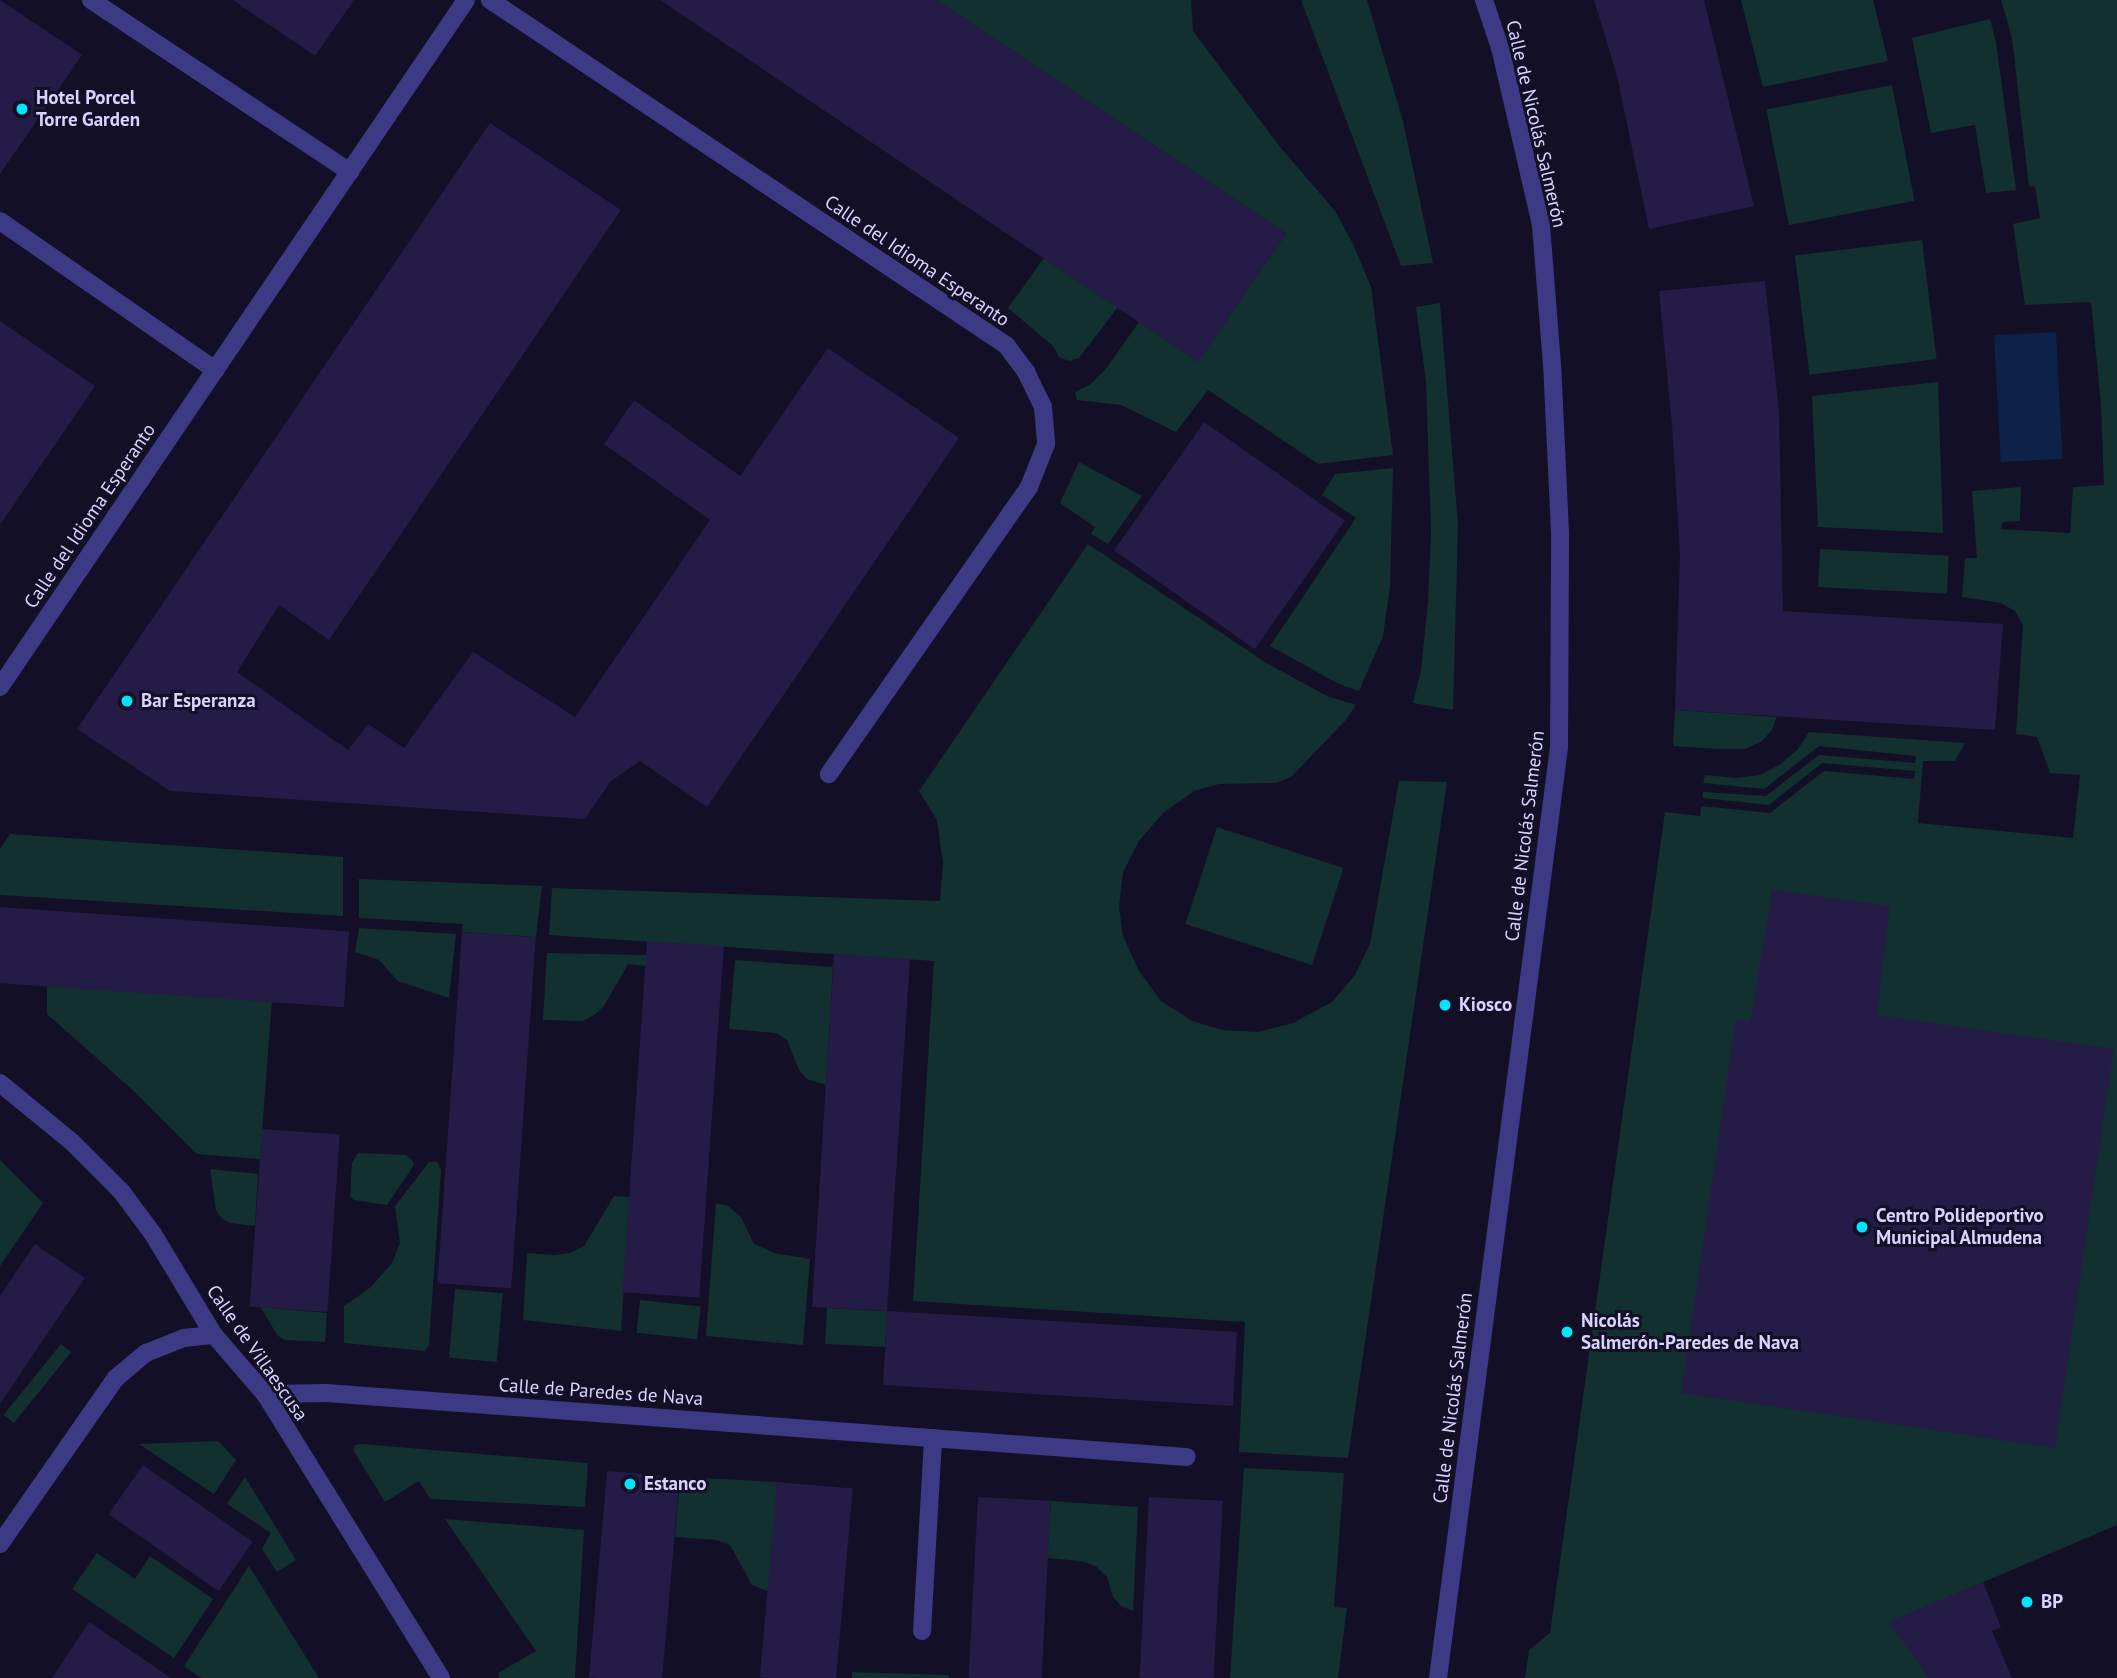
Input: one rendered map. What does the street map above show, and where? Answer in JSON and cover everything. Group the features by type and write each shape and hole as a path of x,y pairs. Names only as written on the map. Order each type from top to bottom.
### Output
{"street":[{"path":"91,0 350,172"},
{"name":"Calle del Idioma Esperanto","path":"0,687 466,0"},
{"name":"Calle del Idioma Esperanto","path":"490,0 1006,345 1026,372 1043,407 1046,444 1028,487 829,774"},
{"name":"Calle de Nicolás Salmerón","path":"1438,1678 1559,747 1560,532 1541,225 1500,48 1484,0"},
{"path":"0,221 215,370"},
{"name":"Calle de Villaescusa","path":"0,1083 73,1143 121,1191 153,1234 214,1335 265,1394 441,1678"},
{"path":"0,1545 116,1378 146,1353 184,1338 214,1335"},
{"name":"Calle de Paredes de Nava","path":"265,1394 326,1393 1187,1457"},
{"path":"922,1630 933,1438"}],"green space":[{"path":"937,0 1191,0 1193,31 1280,147 1335,211 1353,244 1371,287 1393,455 1318,464 1208,390 1176,432 1121,405 1077,400 1075,392 1091,384 1105,370 1139,322 1198,361 1286,234"},
{"path":"1301,0 1367,0 1403,121 1433,263 1401,266"},
{"path":"1741,0 1873,0 1888,61 1763,87"},
{"name":"Centro Polideportivo Municipal Almudena","path":"2001,0 2117,0 2117,1525 1890,1622 1929,1678 1525,1678 1529,1650 1550,1633 1665,812 1700,816 1701,806 1770,813 1824,771 1914,779 1915,771 1822,763 1769,805 1703,798 1703,792 1766,796 1819,755 1915,763 1916,756 1819,746 1764,789 1703,783 1705,775 1735,778 1760,775 1781,764 1798,749 1809,732 1965,743 1955,761 1923,761 1918,823 2073,838 2080,775 2050,773 2037,737 2016,734 2023,625 2015,611 2001,603 1962,597 1965,558 1977,558 1972,491 2021,487 2020,521 2002,522 2001,529 2070,533 2073,487 2104,485 2101,405 2091,302 2025,305 2013,224 2040,218 2035,186 2029,187 2012,38"},
{"path":"1990,19 1996,42 2016,190 1986,193 1975,125 1931,133 1912,38"},
{"path":"1892,85 1915,201 1789,225 1766,109"},
{"path":"1922,240 1937,359 1810,375 1795,256"},
{"path":"1044,258 1118,307 1079,358 1069,361 1059,357 1053,346 1008,308"},
{"path":"1440,303 1458,525 1453,710 1413,703 1421,670 1431,532 1426,382 1416,307"},
{"path":"1938,382 1943,533 1818,527 1812,396"},
{"path":"1079,462 1142,496 1108,544 1091,534 1095,527 1060,503"},
{"path":"1393,468 1390,587 1383,636 1359,691 1339,684 1270,646 1356,518 1322,495 1335,474"},
{"path":"1088,544 1268,664 1327,696 1356,705 1345,721 1291,777 1276,783 1219,784 1194,791 1163,813 1139,841 1123,872 1119,907 1123,936 1139,971 1161,1001 1192,1021 1222,1030 1258,1032 1293,1023 1332,1002 1355,975 1370,944 1399,781 1447,782 1348,1458 1239,1452 1245,1322 913,1301 934,961 549,935 552,888 940,901 943,863 937,820 919,791"},
{"path":"1820,549 1949,556 1947,594 1818,587"},
{"path":"1675,710 1777,717 1772,730 1762,741 1745,749 1673,746"},
{"path":"1217,827 1343,868 1312,965 1185,924"},
{"path":"10,834 343,857 343,916 0,895 0,849"},
{"path":"359,879 542,886 536,937 462,932 463,924 359,918"},
{"path":"359,928 456,934 449,998 398,981 379,960 355,952"},
{"path":"547,953 646,955 646,966 628,964 604,1006 583,1021 543,1020"},
{"path":"735,960 833,967 826,1085 807,1079 799,1070 787,1040 776,1033 729,1029"},
{"path":"47,986 272,1000 260,1159 197,1154 136,1093 47,1014"},
{"path":"358,1153 406,1155 412,1160 414,1165 387,1205 354,1200 350,1196 352,1163"},
{"path":"0,1160 43,1203 0,1266"},
{"path":"429,1162 437,1162 441,1170 429,1345 425,1351 344,1343 344,1306 371,1287 392,1263 400,1243 395,1206"},
{"path":"210,1169 258,1174 255,1226 230,1223 221,1218 216,1210"},
{"path":"614,1196 630,1197 621,1331 523,1320 527,1253 554,1255 570,1253 584,1246"},
{"path":"716,1203 728,1206 741,1217 754,1244 774,1253 810,1259 803,1345 706,1336"},
{"path":"455,1289 503,1293 497,1362 449,1358"},
{"path":"640,1300 701,1306 697,1339 637,1333"},
{"path":"260,1307 327,1313 325,1342 285,1340 278,1336"},
{"path":"827,1308 887,1311 885,1347 825,1344"},
{"path":"61,1344 71,1352 14,1423 4,1415"},
{"path":"218,1441 236,1460 214,1494 139,1444"},
{"path":"355,1445 588,1463 585,1507 430,1499 419,1481 385,1502 353,1450"},
{"path":"1244,1468 1344,1473 1334,1607 1347,1608 1338,1678 1230,1678"},
{"path":"245,1477 296,1560 277,1572 262,1549 271,1533 227,1504"},
{"path":"680,1477 777,1482 770,1592 752,1585 730,1545 716,1540 675,1537"},
{"path":"1051,1501 1138,1507 1133,1611 1121,1606 1113,1597 1107,1577 1097,1567 1082,1561 1047,1558"},
{"path":"445,1519 584,1530 575,1678 499,1678 498,1673 536,1651"},
{"path":"97,1553 135,1579 150,1556 213,1599 174,1658 72,1589"},
{"path":"249,1566 319,1678 201,1678 184,1666"},
{"path":"852,1672 949,1675 949,1678 852,1678"}],"water":[{"path":"2056,332 2063,459 2001,462 1994,335"}],"building":[{"name":"Hotel Porcel Torre Garden","path":"0,0 82,55 0,174"},
{"path":"233,0 354,0 315,56"},
{"path":"660,0 937,0 1286,234 1198,362"},
{"path":"1594,0 1704,0 1754,206 1649,229 1617,76"},
{"path":"490,123 621,210 329,640 279,605 237,672 348,750 368,724 404,748 473,652 575,717 710,520 604,444 634,400 740,476 828,348 959,438 707,807 640,761 611,781 585,819 170,791 77,729"},
{"path":"1765,281 1779,412 1783,611 2003,624 1995,730 1675,710 1680,555 1672,425 1659,291"},
{"path":"0,321 95,386 0,525"},
{"path":"1204,422 1345,521 1255,649 1114,551"},
{"path":"1772,890 1890,906 1877,1015 2114,1049 2055,1448 1681,1393 1736,1019 1750,1022"},
{"path":"0,907 349,931 344,1007 0,983"},
{"path":"462,932 536,937 511,1288 437,1283"},
{"path":"647,941 724,946 699,1298 622,1292"},
{"path":"834,954 910,959 887,1311 812,1307"},
{"path":"262,1129 340,1134 327,1312 250,1307"},
{"path":"35,1244 85,1278 0,1404 0,1296"},
{"path":"887,1311 1237,1332 1233,1406 883,1385"},
{"path":"143,1465 253,1542 218,1591 109,1514"},
{"path":"607,1471 680,1477 662,1678 589,1677"},
{"path":"777,1482 853,1489 836,1678 760,1677"},
{"path":"978,1497 1051,1501 1042,1678 969,1678"},
{"path":"1149,1497 1223,1501 1214,1678 1140,1678"},
{"path":"1983,1582 2001,1627 1992,1631 2012,1678 1929,1678 1889,1622"},
{"path":"89,1622 171,1678 52,1678"}],"place":[{"name":"Hotel Porcel Torre Garden","path":"22,109"},
{"name":"Bar Esperanza","path":"127,701"},
{"name":"Kiosco","path":"1445,1005"},
{"name":"Centro Polideportivo Municipal Almudena","path":"1862,1227"},
{"name":"Nicolás Salmerón-Paredes de Nava","path":"1567,1332"},
{"name":"Estanco","path":"630,1484"},
{"name":"BP","path":"2027,1602"}]}
